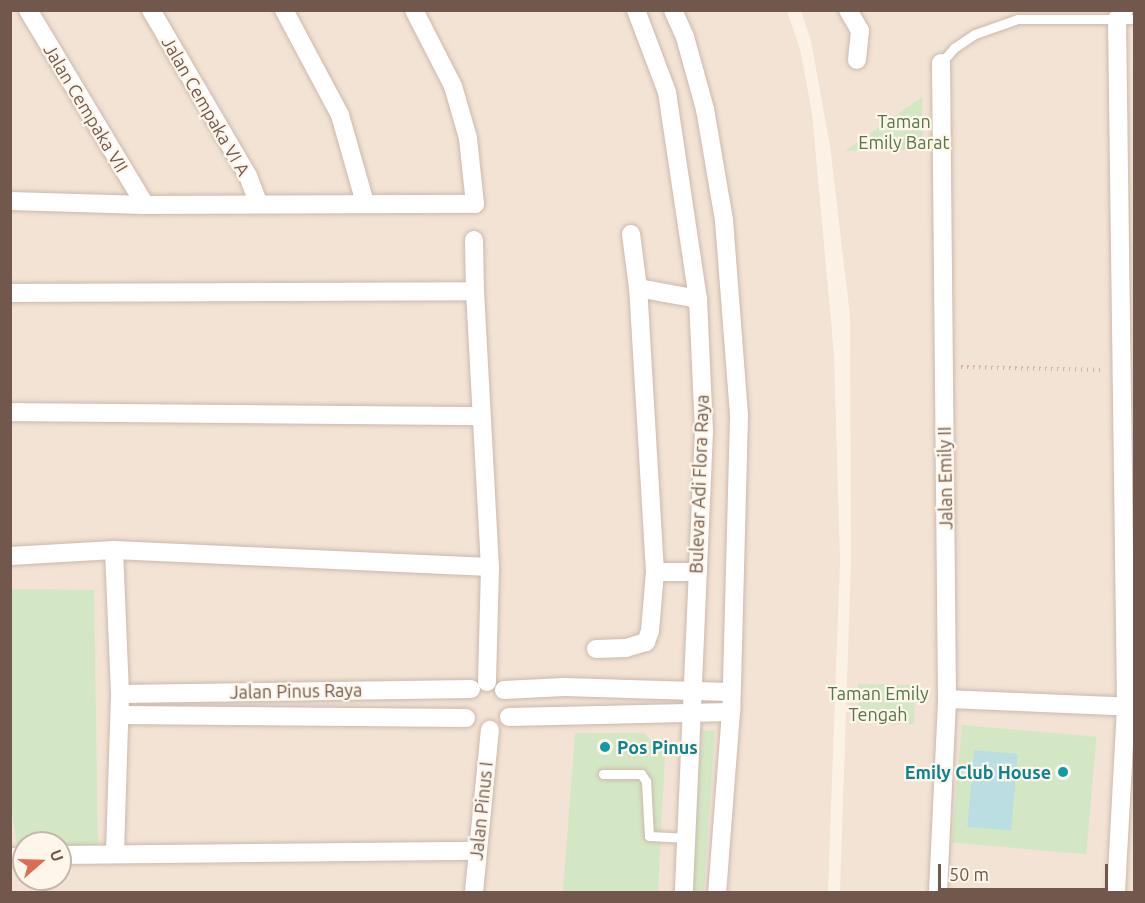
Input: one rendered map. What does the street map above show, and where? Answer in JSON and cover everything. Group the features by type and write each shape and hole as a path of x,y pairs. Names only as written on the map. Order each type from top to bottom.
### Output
{"street":[{"name":"Jalan Cempaka VII","path":"28,10 145,205"},
{"name":"Jalan Cempaka VI A","path":"151,10 248,176 258,202"},
{"path":"284,10 340,115 365,203"},
{"path":"11,200 145,205 258,202 475,204 468,138 453,86 414,10"},
{"name":"Bulevar Adi Flora Raya","path":"636,10 667,92 698,299 704,431 696,572 693,714 684,892"},
{"name":"Bulevar Adi Flora Raya","path":"673,10 685,37 705,109 724,220 739,416 731,712 717,892"},
{"path":"848,10 860,31 857,60"},
{"path":"1116,892 1130,706 1123,370 1125,16"},
{"name":"Jalan Emily II","path":"938,892 947,699 941,63"},
{"path":"596,650 626,648 645,642 650,631 655,572 638,288 631,234"},
{"path":"474,240 490,567 479,685 464,702 466,718 476,728 490,730 508,717 731,712"},
{"path":"638,288 698,299"},
{"path":"10,293 475,291"},
{"path":"10,412 482,416"},
{"path":"10,556 114,550 490,567"},
{"path":"114,550 120,694 115,853"},
{"path":"655,572 696,572"},
{"path":"479,685 504,690 564,687 730,693"},
{"name":"Jalan Pinus Raya","path":"120,694 479,685"},
{"path":"504,690 511,707 508,717"},
{"path":"947,699 1130,706"},
{"name":"Jalan Pinus Raya","path":"120,716 466,718"},
{"name":"Jalan Pinus I","path":"474,892 475,851 490,730"},
{"path":"72,855 475,851"}],"lane":[{"path":"941,63 954,48 975,34 1018,19 1125,16"},
{"path":"603,774 640,774 646,781 649,837 688,838"}],"path":[{"path":"944,367 1123,370"}],"shaded area":[{"path":"10,11 787,11 800,49 812,113 834,354 840,560 828,892 11,892"},
{"path":"801,11 1134,11 1134,892 840,892 851,560 850,316 830,146 811,41"}],"green space":[{"name":"Taman Emily Barat","path":"922,97 923,150 845,151"},
{"path":"10,589 94,590 98,852 72,853 72,831 15,831 10,797"},
{"name":"Taman Emily Tengah","path":"858,684 915,685 914,724 857,723"},
{"path":"962,725 1096,737 1086,854 952,843"},
{"path":"702,730 715,731 704,892 691,892"},
{"path":"575,733 644,733 665,755 658,892 563,892"}],"water":[{"path":"974,750 1018,754 1011,831 967,827"}],"place":[{"name":"Pos Pinus","path":"605,747"},
{"name":"Emily Club House","path":"1063,772"}]}
